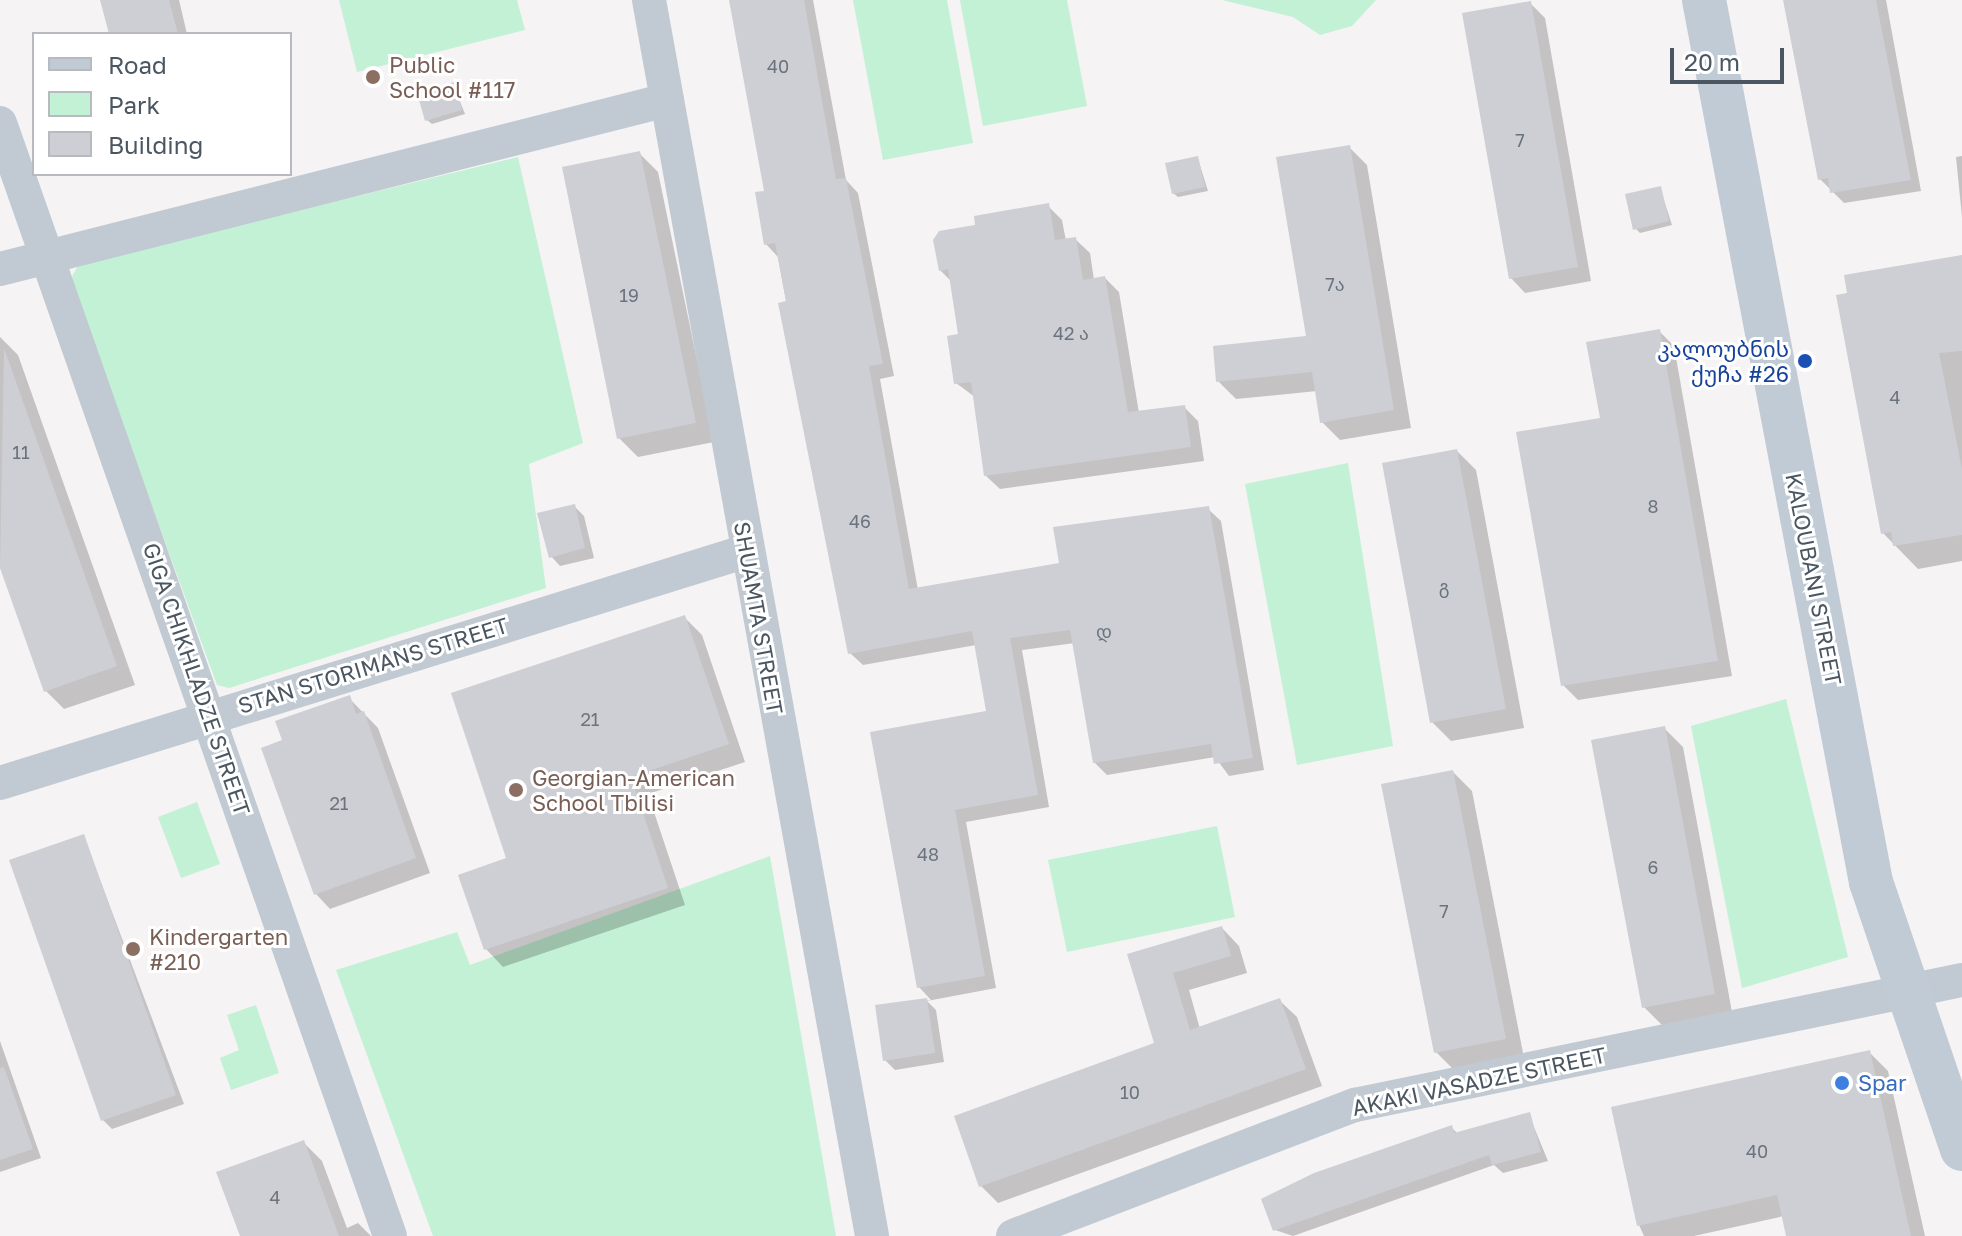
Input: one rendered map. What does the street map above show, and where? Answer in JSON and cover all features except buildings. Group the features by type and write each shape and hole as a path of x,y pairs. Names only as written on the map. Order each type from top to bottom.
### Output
{"street":[{"name":"SHUAMTA STREET","path":"649,0 872,1236"},
{"name":"KALOUBANI STREET","path":"1704,0 1871,882 1962,1149"},
{"path":"0,269 46,252 667,100"},
{"name":"GIGA CHIKHLADZE STREET","path":"0,123 210,714 390,1236"},
{"name":"STAN STORIMANS STREET","path":"0,783 210,714 747,551"},
{"name":"AKAKI VASADZE STREET","path":"1013,1236 1355,1105 1962,980"}],"green space":[{"path":"339,0 517,0 525,30 357,72"},
{"path":"853,0 947,0 973,143 883,160"},
{"path":"960,0 1067,0 1087,106 983,126"},
{"path":"1222,0 1376,0 1352,26 1320,35 1293,17"},
{"path":"518,157 583,443 529,464 546,588 229,688 217,685 70,280 79,264"},
{"path":"1348,463 1393,746 1297,765 1245,484"},
{"path":"1786,699 1848,957 1742,988 1691,726"},
{"path":"197,802 220,864 181,878 158,817"},
{"path":"1217,826 1235,917 1067,952 1048,860"},
{"path":"770,856 836,1236 433,1236 336,970 457,932 470,965"},
{"path":"256,1005 279,1073 231,1090 220,1058 239,1050 227,1015"}],"place":[{"name":"Public School #117","path":"373,77"},
{"name":"კალოუბნის ქუჩა #26","path":"1805,361"},
{"name":"Georgian-American School Tbilisi","path":"516,790"},
{"name":"Kindergarten #210","path":"133,949"},
{"name":"Spar","path":"1842,1083"}]}
